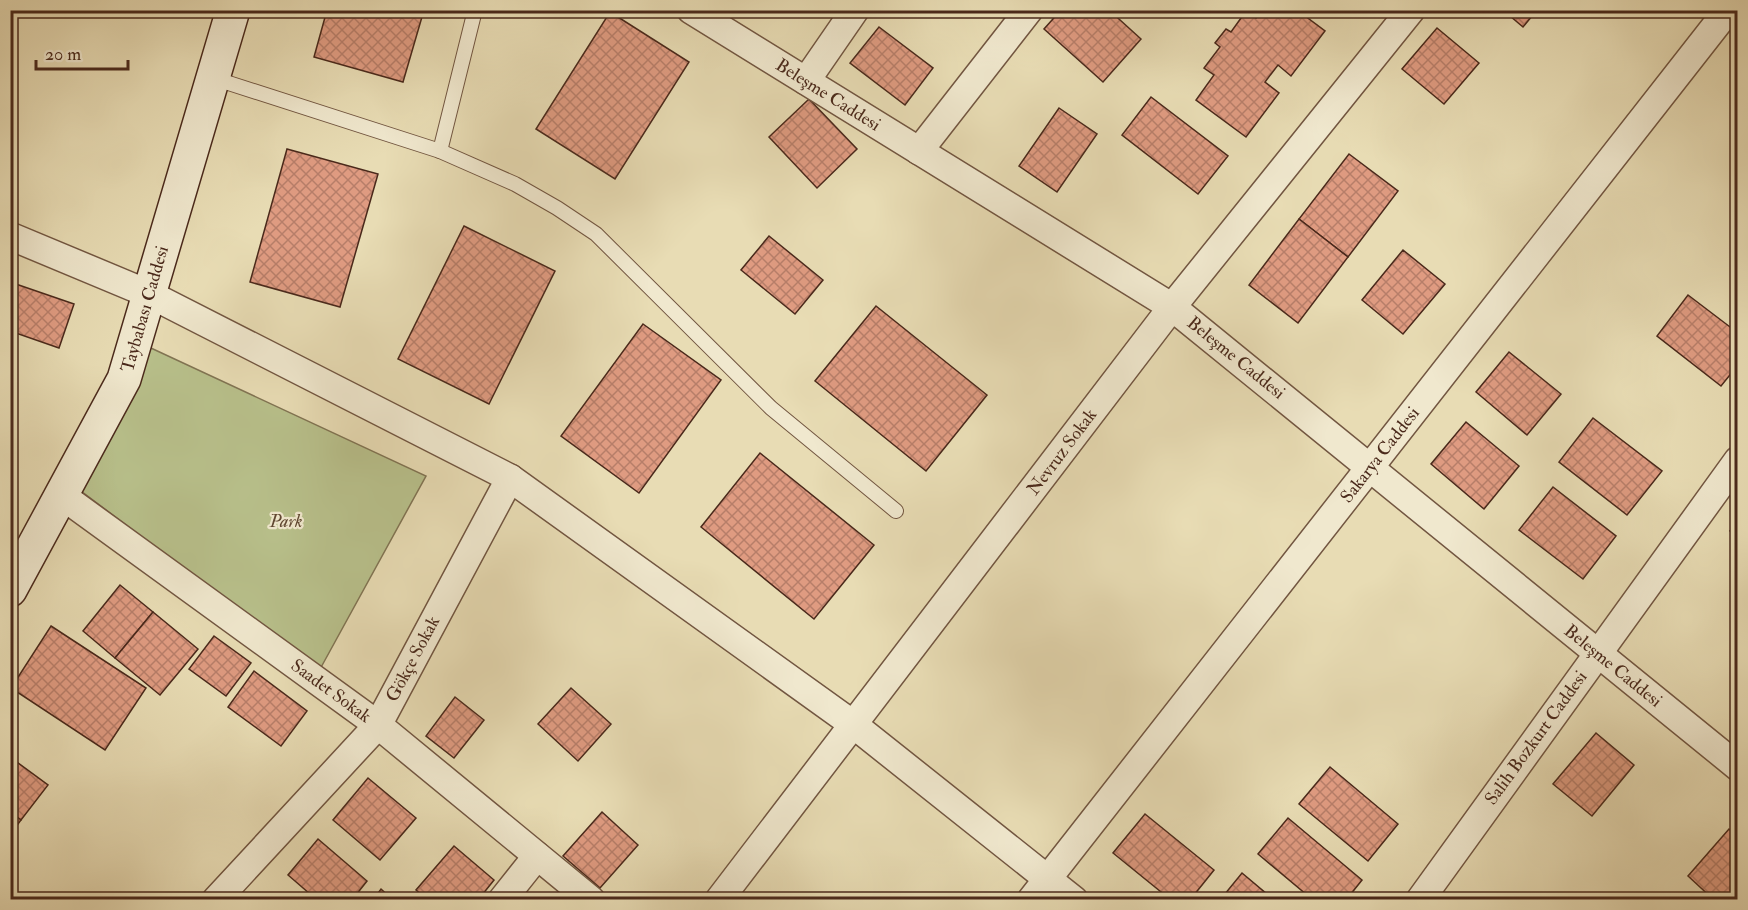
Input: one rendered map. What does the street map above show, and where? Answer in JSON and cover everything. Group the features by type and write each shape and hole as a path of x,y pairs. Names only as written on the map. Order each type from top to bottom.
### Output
{"street":[{"name":"Taybabası Caddesi","path":"10,590 124,379 233,10"},
{"name":"Beleşme Caddesi","path":"691,10 1172,307 1737,767"},
{"path":"806,81 855,10"},
{"path":"920,151 1029,10"},
{"name":"Nevruz Sokak","path":"719,900 1172,307 1411,10"},
{"name":"Sakarya Caddesi","path":"1031,900 1728,10"},
{"path":"10,237 149,294 510,478 854,725 1074,900"},
{"name":"Salih Bozkurt Caddesi","path":"1420,900 1737,460"},
{"name":"Gökçe Sokak","path":"216,900 378,725 510,478"},
{"name":"Saadet Sokak","path":"62,495 378,725 591,900"},
{"path":"502,900 537,856"}],"lane":[{"path":"440,151 475,10"},
{"path":"213,78 440,151 515,184 557,208 596,234 771,408 896,511"}],"green space":[{"name":"Park","path":"138,342 426,476 319,671 73,485"}],"building":[{"path":"327,10 424,10 403,82 314,57"},
{"path":"1061,10 1109,10 1141,39 1103,82 1044,29"},
{"path":"1262,10 1297,10 1325,31 1291,76 1278,65 1265,82 1279,93 1246,137 1196,100 1214,75 1204,68 1220,47 1215,43 1226,29 1231,32 1246,11 1256,18"},
{"path":"1503,10 1537,10 1523,27"},
{"path":"610,12 689,62 615,179 536,129"},
{"path":"879,27 933,68 905,105 850,63"},
{"path":"1437,28 1479,63 1444,104 1402,69"},
{"path":"1151,97 1228,156 1198,194 1122,135"},
{"path":"809,99 857,149 817,188 769,137"},
{"path":"1059,108 1097,134 1057,192 1019,166"},
{"path":"287,149 378,174 340,307 250,282"},
{"path":"1349,154 1398,191 1348,257 1299,219"},
{"path":"1299,219 1348,257 1298,323 1249,285"},
{"path":"464,226 555,271 489,404 398,359"},
{"path":"769,236 823,280 795,314 741,270"},
{"path":"1403,250 1445,284 1403,334 1362,300"},
{"path":"10,282 74,304 59,348 10,331"},
{"path":"1688,295 1738,333 1738,365 1721,386 1657,336"},
{"path":"876,306 987,395 926,471 815,381"},
{"path":"643,324 721,380 639,493 561,436"},
{"path":"1509,352 1561,394 1527,435 1476,392"},
{"path":"1593,418 1662,471 1627,515 1559,462"},
{"path":"1466,422 1519,466 1484,509 1431,464"},
{"path":"760,453 874,545 814,619 701,527"},
{"path":"1553,487 1616,536 1583,579 1519,530"},
{"path":"1738,522 1738,537 1730,531"},
{"path":"120,585 153,612 115,658 83,631"},
{"path":"153,612 198,649 160,695 115,658"},
{"path":"51,626 146,688 105,750 11,688"},
{"path":"214,636 251,663 226,696 189,669"},
{"path":"254,671 307,711 281,746 228,707"},
{"path":"571,688 611,724 578,761 538,724"},
{"path":"455,697 484,720 454,758 426,736"},
{"path":"1596,733 1634,765 1592,816 1553,784"},
{"path":"10,757 48,785 21,820 10,812"},
{"path":"1330,767 1398,824 1368,861 1299,804"},
{"path":"368,778 416,818 380,860 333,820"},
{"path":"10,812 21,820 10,835"},
{"path":"602,812 638,845 600,888 563,856"},
{"path":"1145,814 1214,870 1190,900 1171,900 1113,853"},
{"path":"1288,818 1362,880 1346,900 1313,900 1258,854"},
{"path":"1729,829 1738,837 1738,900 1714,900 1688,876"},
{"path":"318,839 367,881 352,900 317,900 288,875"},
{"path":"454,846 494,880 478,900 428,900 416,890"},
{"path":"1242,873 1274,900 1220,900"},
{"path":"381,889 393,900 373,900"}]}
